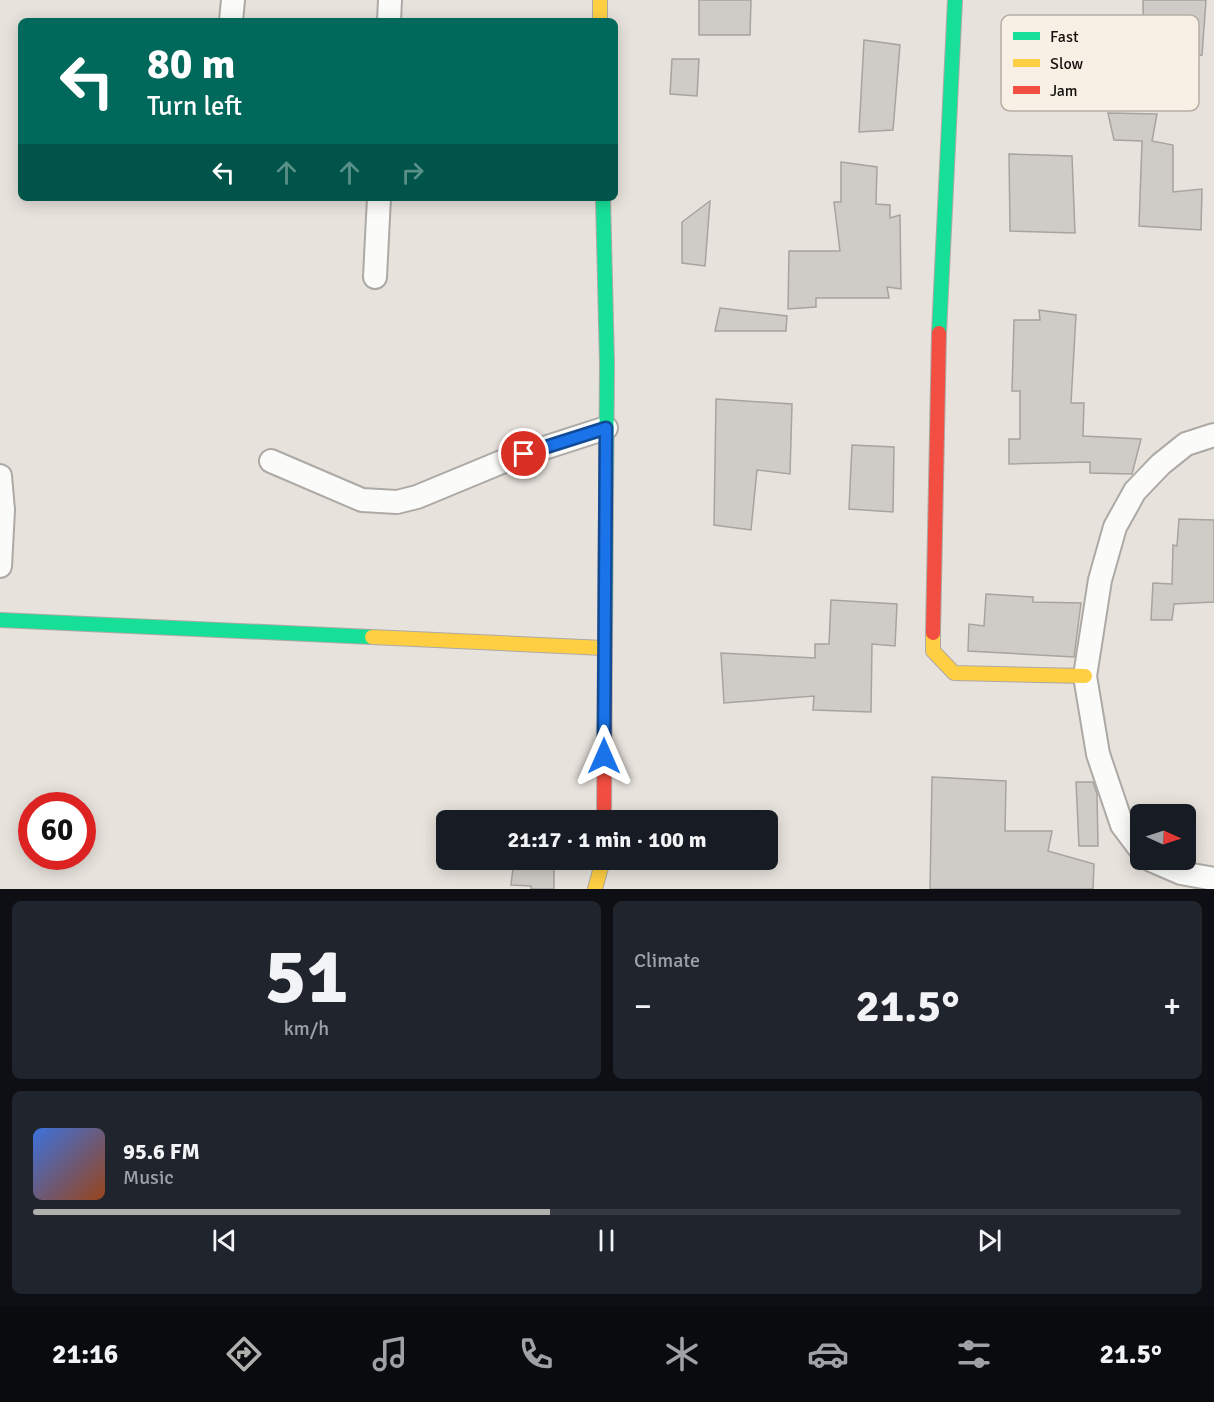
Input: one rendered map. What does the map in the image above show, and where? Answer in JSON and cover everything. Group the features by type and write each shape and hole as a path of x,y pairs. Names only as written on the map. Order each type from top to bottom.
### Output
{"street":[{"path":"231,18 233,0"},
{"path":"389,18 390,0"},
{"path":"600,0 600,18"},
{"path":"955,0 939,305 933,651 954,674 1085,676"},
{"path":"375,277 379,201"},
{"path":"603,201 607,364 604,810"},
{"path":"271,461 362,500 396,502 417,497 504,461 606,428"},
{"path":"1130,836 1122,825 1098,754 1085,676 1100,580 1115,527 1135,491 1161,464 1186,444 1214,435"},
{"path":"0,476 3,510 0,566"},
{"path":"0,620 604,648"},
{"path":"595,889 600,870"},
{"path":"603,870 604,889"},
{"path":"1174,870 1214,879"}],"building":[{"path":"699,0 751,0 750,35 699,35"},
{"path":"1143,0 1206,0 1202,55 1199,56 1199,15 1143,15"},
{"path":"864,40 900,45 893,130 859,132"},
{"path":"672,59 699,59 697,96 670,94"},
{"path":"1108,113 1157,114 1152,141 1173,145 1173,192 1202,189 1201,230 1139,226 1142,141 1114,140"},
{"path":"1009,154 1072,156 1075,233 1010,231"},
{"path":"841,162 877,167 876,204 890,205 890,218 900,215 901,289 887,287 889,298 816,298 816,307 788,309 789,251 840,251 834,202 841,202"},
{"path":"710,201 705,266 682,263 682,222"},
{"path":"720,308 787,316 786,331 715,331"},
{"path":"1039,310 1076,315 1071,403 1084,403 1083,436 1141,439 1132,474 1090,473 1090,462 1009,464 1009,439 1020,439 1020,391 1012,391 1014,320 1040,320"},
{"path":"716,399 792,404 790,474 757,470 751,530 714,525"},
{"path":"852,445 894,447 893,512 849,509"},
{"path":"1179,519 1214,520 1214,602 1174,604 1172,620 1151,620 1153,583 1172,584 1173,545 1177,546"},
{"path":"986,594 1033,597 1033,602 1081,603 1074,657 968,651 969,624 984,626"},
{"path":"831,600 897,604 895,646 872,644 871,712 813,710 814,696 724,703 721,653 815,658 815,644 829,644"},
{"path":"932,777 1006,781 1005,831 1052,831 1048,851 1094,864 1093,889 930,889"},
{"path":"1076,782 1093,782 1097,794 1098,846 1079,846"},
{"path":"513,870 554,870 554,889 531,889 531,886 511,885"}],"traffic: fast":[{"path":"939,333 955,0"},
{"path":"603,201 607,364 605,640"},
{"path":"0,620 372,637"}],"traffic: slow":[{"path":"600,0 600,18"},
{"path":"933,633 933,651 954,673 1085,676"},
{"path":"372,637 604,648"},
{"path":"595,889 600,870"}],"traffic: jam":[{"path":"933,633 939,333"},
{"path":"604,810 605,640"}],"route":[{"path":"524,454 606,428 604,756"}]}
